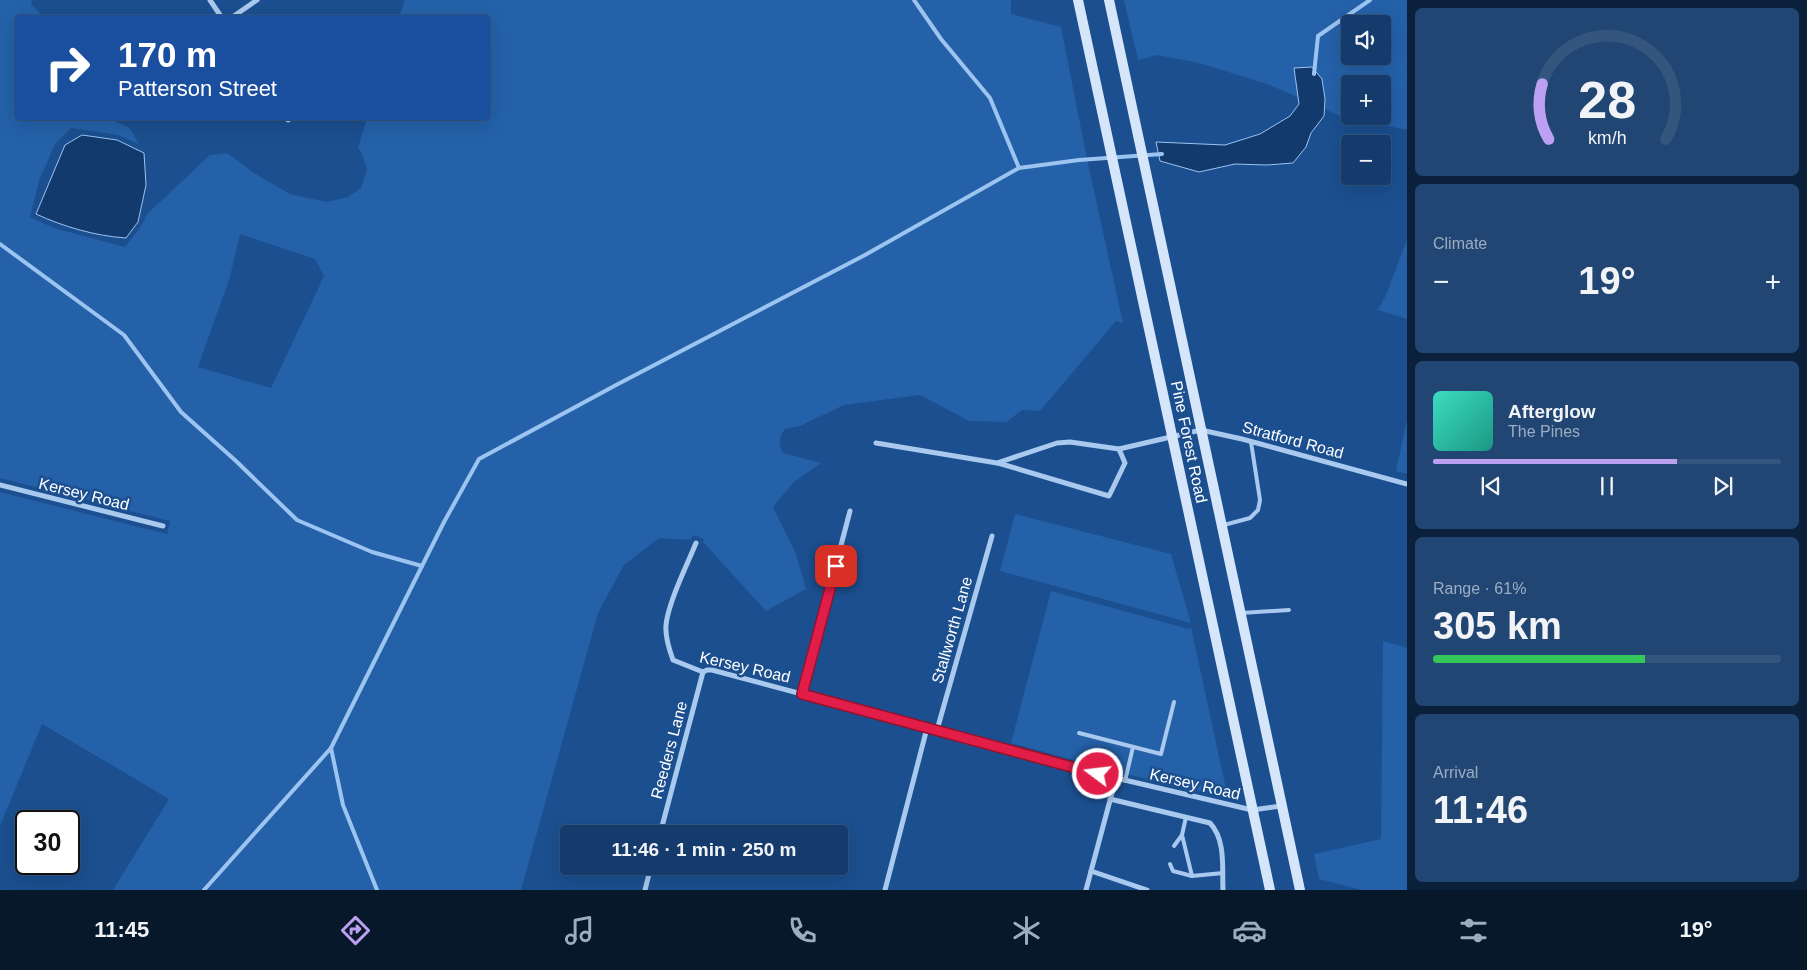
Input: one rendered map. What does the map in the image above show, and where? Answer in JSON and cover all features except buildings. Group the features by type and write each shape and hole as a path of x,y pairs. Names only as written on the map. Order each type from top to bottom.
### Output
{"main road":[{"name":"Pine Forest Road","path":"1078,0 1270,890"},
{"name":"Pine Forest Road","path":"1109,0 1300,890"}],"street":[{"path":"210,0 220,15"},
{"path":"235,15 256,0"},
{"name":"Stratford Road","path":"997,463 1057,442 1119,449 1201,430 1407,484"},
{"path":"876,442 997,463 1109,496 1125,463 1119,449"},
{"name":"Kersey Road","path":"0,485 163,526"},
{"path":"802,694 850,511"},
{"name":"Stallworth Lane","path":"937,730 992,536"},
{"name":"Kersey Road","path":"696,543 672,602 666,625 669,648 673,660 704,672 712,670 1116,778 1252,810 1281,806"},
{"name":"Reeders Lane","path":"662,825 704,672"},
{"path":"885,890 927,728"},
{"path":"1086,890 1116,778"},
{"path":"1110,799 1210,823 1217,831 1221,842 1224,890"},
{"path":"1091,871 1148,890"},
{"path":"645,890 649,875"}],"lane":[{"path":"1222,526 1250,518 1258,510 1260,500 1252,442"},
{"path":"1240,613 1289,610"},
{"path":"1079,732 1161,754 1174,702"},
{"path":"1125,780 1133,747"},
{"path":"1174,846 1182,835 1186,817"},
{"path":"1182,835 1192,876"},
{"path":"1170,864 1173,871 1192,876 1223,873"}],"shaded area":[{"path":"0,0 32,0 31,4 42,15 15,15 15,120 112,120 130,128 139,144 118,135 71,128 55,144 39,181 30,217 54,228 125,247 142,225 147,214 210,155 227,153 254,173 290,194 326,202 348,197 361,188 367,170 358,148 366,120 490,120 490,15 400,15 405,0 1011,0 1011,14 1061,27 1087,159 1123,323 1116,321 1040,411 1022,410 1006,422 969,421 920,395 844,405 800,426 785,429 780,441 783,453 821,463 794,482 773,507 796,554 806,589 766,611 703,542 704,539 693,535 691,540 659,538 624,565 598,613 521,890 113,890 169,799 42,724 0,826 0,492 167,534 170,521 0,478","holes":["240,234 315,259 324,276 271,388 198,367 230,277"]},
{"path":"1124,0 1407,0 1407,130 1384,125 1391,125 1391,75 1341,75 1341,116 1325,109 1325,99 1297,88 1298,97 1267,84 1199,63 1157,55 1138,60"},
{"path":"1312,67 1322,79 1325,99 1324,116 1311,133 1306,147 1293,163 1267,165 1235,164 1199,172 1160,161 1156,142 1225,145 1260,134 1290,116 1299,104 1294,68"},
{"path":"82,135 117,140 144,153 146,185 138,222 126,238 80,230 36,214 65,145"},
{"path":"1407,239 1407,319 1378,310 1387,293"},
{"path":"1407,419 1407,474 1396,471"},
{"path":"1015,514 1171,554 1191,623 1000,571"},
{"path":"1051,591 1189,629 1191,627 1228,798 1118,772 1011,743"},
{"path":"1383,641 1407,648 1407,890 1362,890 1319,879 1314,854 1381,839"}],"waterway":[{"path":"914,0 941,39 990,98 1019,168"},
{"path":"1314,74 1318,36 1370,0"},
{"path":"204,890 331,748 444,522 479,459 865,255 1019,168 1079,160 1162,154"},
{"path":"0,244 124,335 181,412 236,461 297,520 372,552 422,566"},
{"path":"331,748 343,805 377,890"}],"route":[{"path":"836,566 802,694 1098,774"}]}
